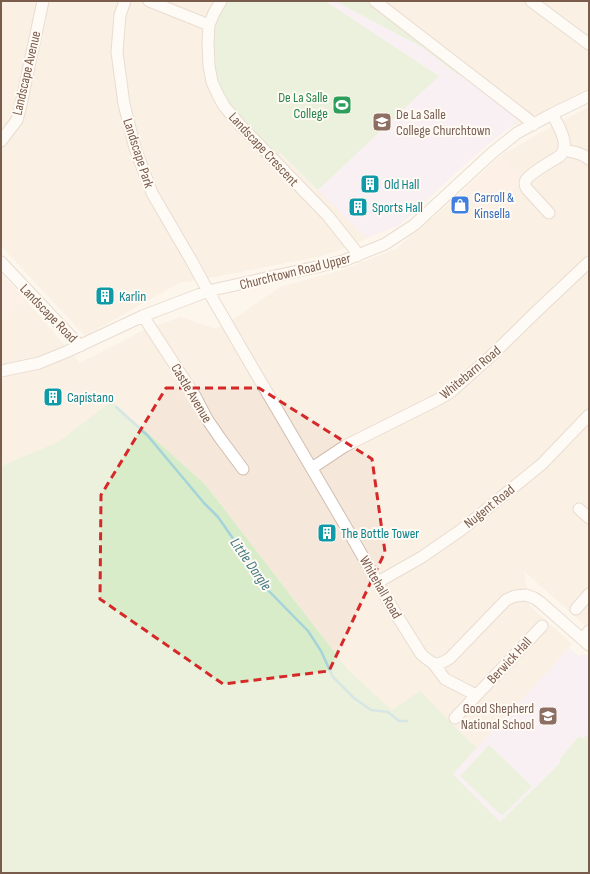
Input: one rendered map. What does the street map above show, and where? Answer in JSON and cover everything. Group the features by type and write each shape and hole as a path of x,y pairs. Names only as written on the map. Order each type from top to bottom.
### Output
{"street":[{"name":"Landscape Avenue","path":"1,141 17,120 43,1"},
{"name":"Landscape Park","path":"125,1 120,14 117,52 124,104 135,148 152,193 208,292"},
{"path":"149,1 209,25"},
{"name":"Landscape Crescent","path":"221,1 209,25 208,43 209,66 212,82 218,95 224,106 252,138 328,216 355,250 357,256"},
{"path":"375,1 529,120 533,125"},
{"path":"531,1 589,44"},
{"name":"Churchtown Road Upper","path":"1,371 39,363 80,346 143,316 208,292 343,261 385,244 414,225 492,153 516,133 589,96"},
{"path":"546,205 527,190 525,182 529,176 563,153 562,136 558,124 552,114"},
{"path":"564,150 576,152 589,159"},
{"name":"Landscape Road","path":"1,262 80,346"},
{"name":"Whitebarn Road","path":"312,468 346,446 452,391 492,355 589,262"},
{"name":"Whitehall Road","path":"208,292 312,468 391,606 421,654 428,661 433,663"},
{"name":"Castle Avenue","path":"143,316 195,396 207,419 243,469"},
{"name":"Nugent Road","path":"378,582 422,557 461,530 542,464 589,416"},
{"path":"579,509 589,518"},
{"path":"433,663 440,664 450,658 506,600 515,596 526,595 540,602 587,639"},
{"path":"576,609 587,600"},
{"name":"Berwick Hall","path":"455,718 542,626"},
{"name":"Berwick Hall","path":"433,663 445,679 476,695"}],"highlighted area":[{"path":"166,388 259,388 372,459 385,552 329,671 223,684 100,599 101,495"}],"shaded area":[{"path":"1,1 589,1 589,88 509,128 465,164 399,225 322,256 179,283 85,336 1,246"},
{"name":"De La Salle College Churchtown","path":"258,1 335,1 422,47 514,115 517,119 514,125 494,139 465,164 399,225 367,238 246,120"},
{"path":"589,107 589,629 524,571 530,606 572,644 453,774 392,710 349,671 205,484 112,401 58,442 1,466 1,321 26,300 80,363 144,330 181,317 215,329 235,318 280,287 345,269 397,248 461,193 485,213 525,178 500,156 552,126"},
{"path":"500,156 525,177 485,213 461,193"},
{"path":"1,273 26,300 1,321"},
{"name":"Good Shepherd National School","path":"569,648 579,656 585,654 589,657 589,873 546,873 453,774"}],"green space":[{"path":"225,1 325,1 439,76 318,190 257,130 280,153 277,157 224,102 212,70 213,25"},
{"path":"335,1 370,1 461,71 458,75 422,47"},
{"path":"112,401 205,484 349,671 392,710 420,691 469,741 477,747 453,774 500,822 560,763 560,759 579,736 583,739 589,733 589,873 1,873 1,466 58,442"},
{"path":"489,745 532,786 502,816 460,776"}],"waterway":[{"name":"Little Dargle","path":"116,407 148,436 204,503 218,517 248,560 260,582 308,631 321,651 333,677 354,698 371,710 388,712 399,721 407,721"}],"place":[{"name":"De La Salle College","path":"342,105"},
{"name":"De La Salle College Churchtown","path":"382,122"},
{"name":"Old Hall","path":"370,184"},
{"name":"Carroll & Kinsella","path":"460,205"},
{"name":"Sports Hall","path":"358,207"},
{"name":"Karlin","path":"105,296"},
{"name":"Capistano","path":"53,397"},
{"name":"The Bottle Tower","path":"327,533"},
{"name":"Good Shepherd National School","path":"548,716"}]}
